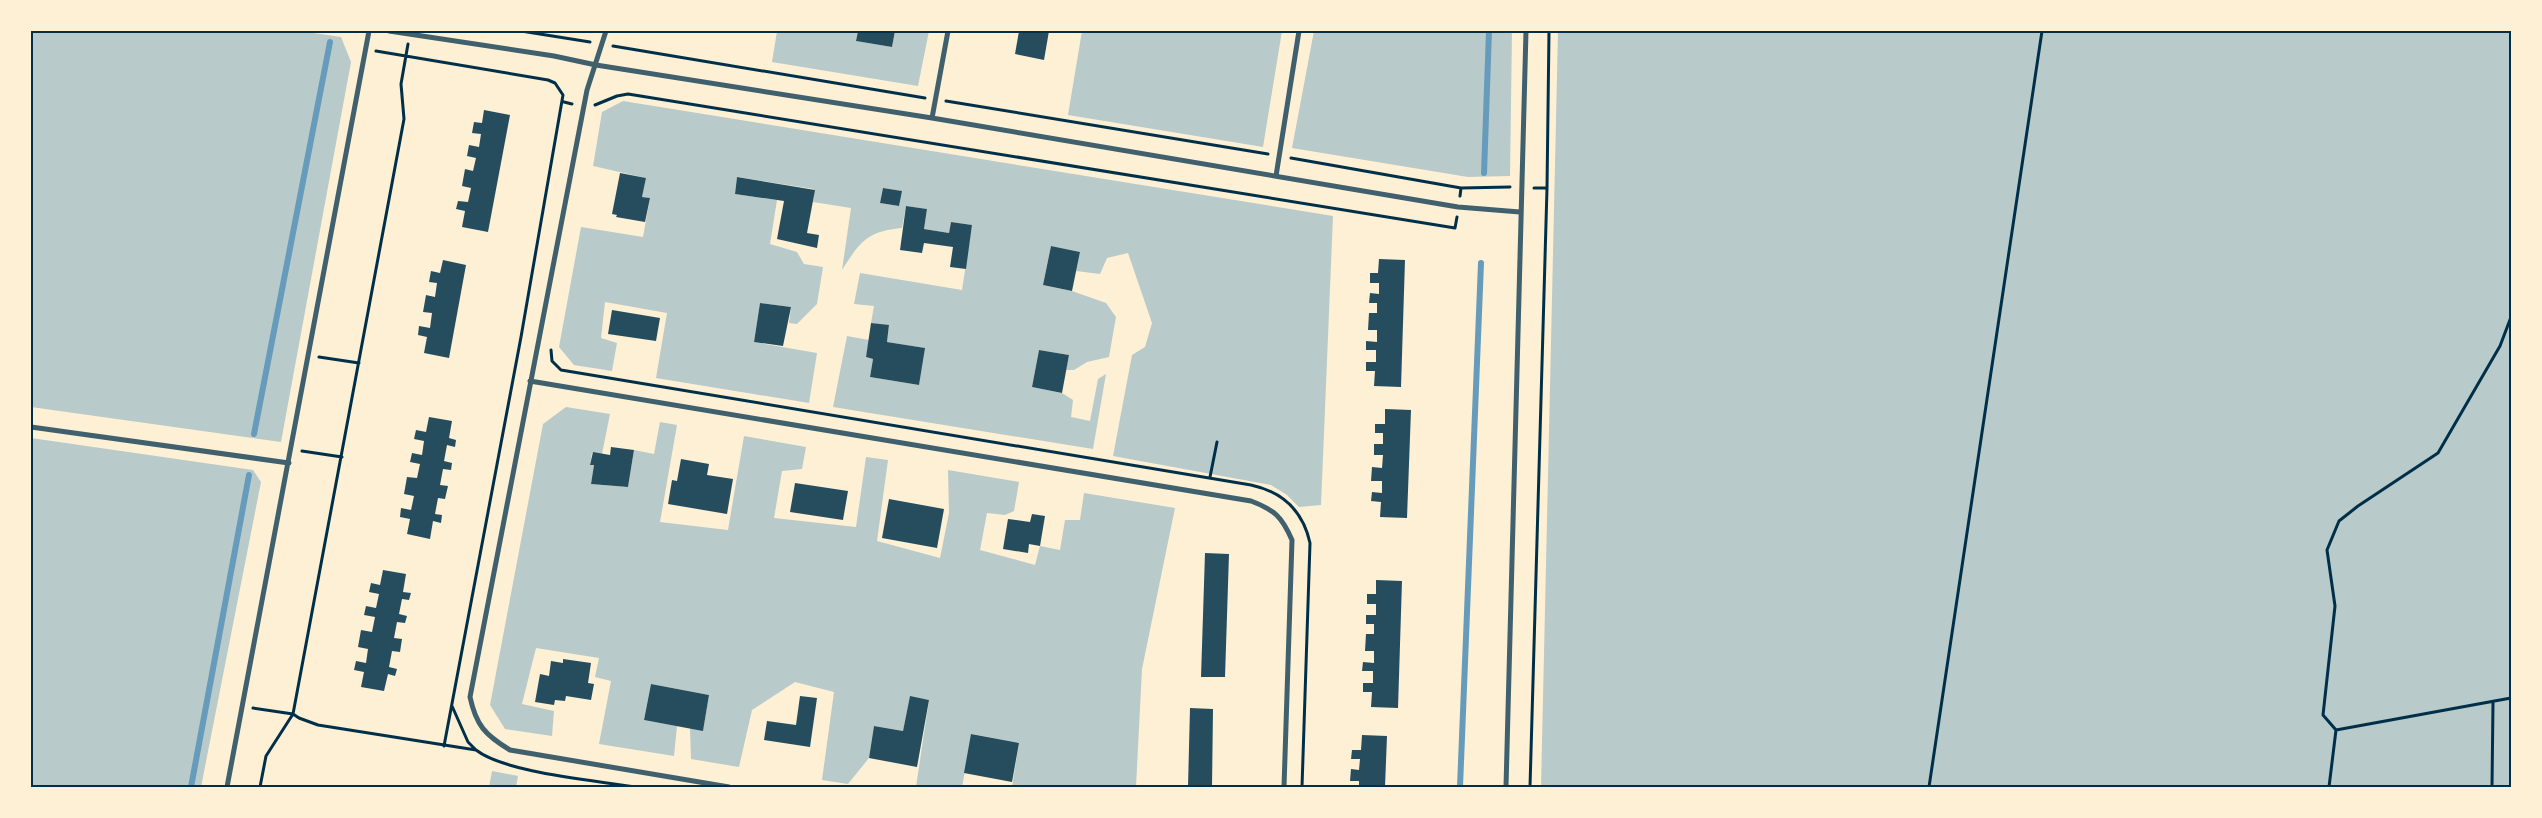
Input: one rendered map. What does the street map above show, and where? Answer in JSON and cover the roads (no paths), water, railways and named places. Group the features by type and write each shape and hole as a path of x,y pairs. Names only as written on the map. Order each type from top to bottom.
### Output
{"street":[{"path":"227,787 369,31"},
{"path":"389,31 932,118 1458,207 1520,212"},
{"path":"606,31 587,90 470,697 475,718 495,741 510,750 729,787"},
{"path":"932,118 948,31"},
{"path":"1276,176 1298,31"},
{"path":"1506,787 1526,31"},
{"path":"530,381 1242,499 1272,509 1286,524 1292,540 1284,787"},
{"path":"31,427 289,463"}],"waterway":[{"path":"1484,173 1489,31"},
{"path":"254,434 330,42"},
{"path":"1460,787 1481,263"},
{"path":"191,787 249,475"}]}
